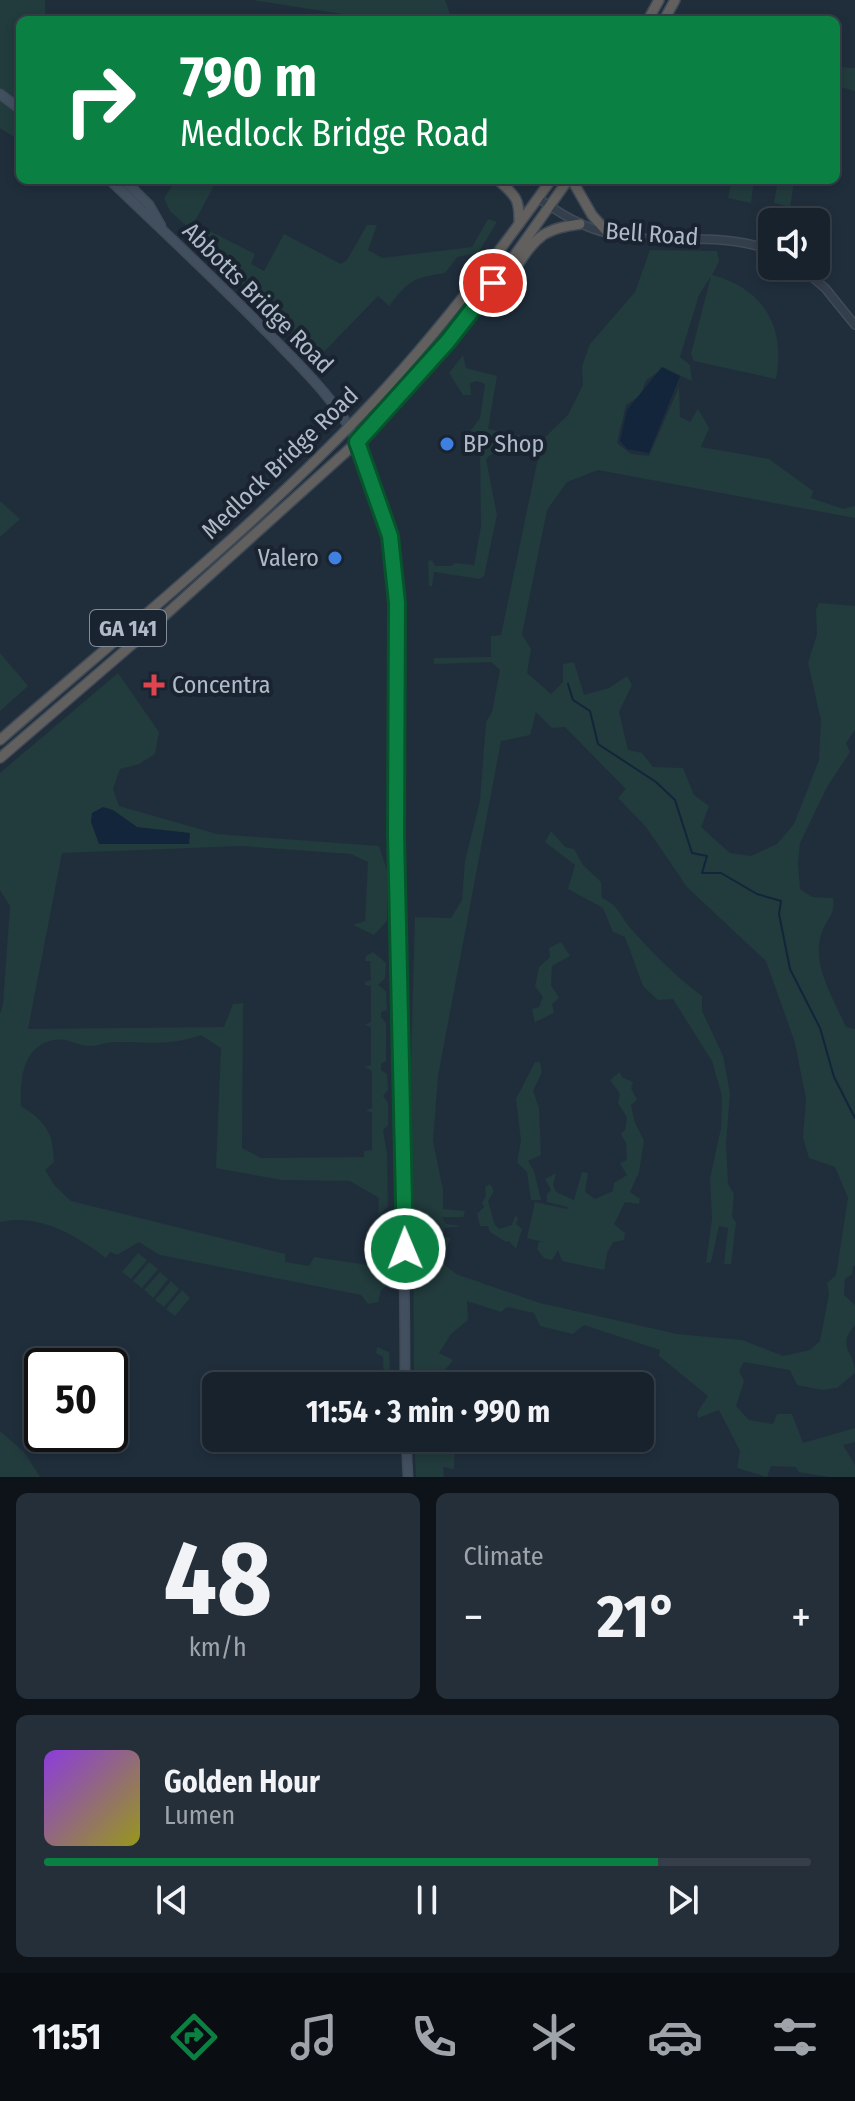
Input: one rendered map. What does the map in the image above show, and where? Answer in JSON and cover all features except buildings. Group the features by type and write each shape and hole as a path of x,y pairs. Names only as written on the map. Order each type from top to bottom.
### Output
{"highway":[{"path":"503,184 515,195 519,225"},
{"name":"Medlock Bridge Road","path":"0,740 256,517 348,427 450,314 548,184"},
{"name":"Medlock Bridge Road","path":"0,758 153,626 357,442 448,341 567,184"},
{"path":"573,184 592,215 609,234"},
{"path":"478,302 496,293 540,237 580,224"}],"main road":[{"name":"Abbotts Bridge Road","path":"114,184 308,374 357,442 390,536 397,603 396,834 405,1226 405,1372"},
{"name":"Abbotts Bridge Road","path":"128,184 149,205 163,230"},
{"path":"407,1452 408,1477"}],"street":[{"name":"Bell Road","path":"538,198 580,224 609,234 729,240 758,247"},
{"path":"816,280 855,325"}],"green space":[{"path":"0,0 45,0 45,16 16,16 16,138 0,128"},
{"path":"253,0 445,0 451,16 355,16"},
{"path":"840,67 855,68 855,91 840,87"},
{"path":"173,184 215,184 194,223 255,254 251,264 264,271 284,234 341,264 347,260 367,225 377,225 368,250 382,258 472,247 488,219 497,222 478,253 457,257 445,273 412,282 389,306 378,296 317,359 244,289 235,271 170,211 164,198"},
{"path":"731,184 753,184 751,203 728,198"},
{"path":"794,184 790,207 774,203 777,186"},
{"path":"650,250 717,251 719,261 712,275 730,281 758,300 774,327 778,343 776,379 694,361 691,354 711,276 699,295 680,357 690,365 692,381 664,368 646,380 641,395 626,405 617,443 631,454 649,456 679,387 680,417 690,422 698,409 709,428 701,447 769,459 813,491 811,498 843,509 855,506 855,518 598,470 567,482 547,510 522,634 531,649 527,673 551,694 563,682 563,664 574,662 584,695 609,688 627,676 632,685 619,712 628,750 642,753 653,767 683,768 694,795 709,806 701,827 730,853 751,856 777,844 794,824 819,760 821,720 808,663 817,634 816,610 819,603 855,606 855,730 846,743 850,752 827,787 800,843 798,863 800,889 812,897 833,898 832,913 819,944 821,968 846,1027 855,1029 855,1266 852,1274 845,1279 844,1295 855,1305 855,1325 849,1332 846,1344 855,1373 837,1388 822,1390 797,1385 790,1370 744,1362 739,1371 744,1381 736,1406 749,1420 773,1424 777,1414 792,1414 803,1443 855,1428 855,1442 843,1445 855,1465 855,1477 830,1477 799,1472 796,1467 771,1466 767,1477 737,1468 740,1451 719,1410 698,1418 697,1413 708,1396 659,1356 660,1350 584,1325 573,1334 540,1326 534,1313 507,1307 501,1312 467,1301 468,1320 451,1334 439,1353 453,1360 444,1372 414,1372 409,1135 415,917 451,918 462,900 465,861 480,801 486,722 492,712 500,670 491,662 434,664 434,658 491,657 491,636 501,635 538,458 532,447 518,439 512,444 508,441 486,459 497,515 484,576 480,579 434,572 432,586 429,586 428,561 432,560 435,566 452,566 454,563 474,565 481,526 480,452 476,447 470,452 461,443 480,418 485,384 477,381 470,383 471,395 463,395 449,373 463,355 466,368 497,376 488,429 542,440 568,415 583,385 582,366 590,344 635,292","holes":["536,712 552,728 565,727 626,789 618,798 646,827 687,887 766,961 795,1043 806,1099 803,1138 809,1158 835,1167 848,1198 836,1275 827,1283 829,1294 820,1341 810,1350 783,1356 742,1340 677,1334 540,1303 456,1274 441,1262 451,1238 443,1236 445,1228 461,1226 446,1224 442,1217 463,1217 465,1211 443,1209 443,1190 433,1141 438,1076 501,741 530,735"]},
{"path":"0,501 20,519 0,537"},
{"path":"0,653 28,686 0,711"},
{"path":"118,673 159,732 155,754 139,764 120,769 113,789 119,806 217,834 379,846 388,874 387,921 374,935 353,925 365,921 368,862 351,854 241,846 62,853 28,1029 224,1027 233,1004 243,1003 242,1148 261,1158 364,1157 364,1151 372,1150 372,1113 366,1110 372,1108 372,1071 365,1067 371,1065 371,1027 365,1025 371,1022 371,986 365,985 365,982 371,980 370,961 365,961 366,956 373,952 386,963 385,978 378,985 386,991 387,1010 381,1012 386,1023 386,1061 381,1064 381,1070 387,1074 388,1090 383,1096 388,1103 388,1125 383,1130 387,1154 388,1207 378,1215 379,1198 350,1181 282,1180 216,1168 221,1048 201,1035 168,1042 115,1042 90,1046 59,1039 43,1043 35,1049 25,1066 21,1106 37,1117 50,1135 54,1162 45,1170 55,1186 71,1201 285,1254 285,1262 309,1266 314,1257 374,1266 376,1242 390,1248 388,1284 381,1290 378,1302 368,1304 361,1295 160,1255 139,1242 117,1255 110,1252 106,1258 70,1234 43,1223 0,1222 0,1014 10,906 0,890 0,773"},
{"path":"551,831 565,847 574,849 583,865 601,882 602,898 616,908 632,930 665,964 702,996 702,1011 723,1056 730,1093 726,1143 728,1184 734,1194 732,1216 736,1223 731,1264 724,1264 728,1228 719,1226 711,1262 706,1263 712,1219 710,1178 721,1128 722,1096 712,1061 673,999 658,1000 643,986 625,937 613,932 603,908 568,889 575,865 545,842"},
{"path":"561,942 570,956 552,966 551,985 559,998 552,1004 554,1013 535,1022 532,1009 539,1007 543,997 535,986 539,967 550,957 549,948"},
{"path":"535,1062 540,1062 542,1072 533,1091 539,1108 541,1155 528,1161 534,1171 541,1200 531,1200 527,1172 517,1162 521,1141 516,1099"},
{"path":"620,1072 622,1077 633,1082 631,1088 637,1100 631,1105 644,1141 639,1172 630,1192 640,1199 639,1204 625,1202 614,1224 625,1233 624,1240 613,1242 604,1270 562,1261 558,1250 552,1260 544,1258 537,1249 539,1242 543,1242 527,1238 535,1202 568,1207 547,1202 547,1194 551,1190 545,1179 556,1173 553,1185 556,1192 574,1200 582,1172 588,1173 585,1192 595,1199 613,1191 614,1183 627,1175 620,1163 627,1160 626,1143 621,1134 625,1130 627,1117 618,1103 620,1094 610,1080"},
{"path":"490,1184 494,1191 488,1201 495,1225 499,1229 512,1225 515,1216 518,1218 516,1224 522,1229 516,1249 509,1241 490,1232 488,1226 480,1226 477,1214 484,1207 485,1187"},
{"path":"138,1253 147,1260 131,1279 122,1272"},
{"path":"149,1262 158,1269 142,1288 133,1281"},
{"path":"160,1272 168,1279 153,1298 144,1290"},
{"path":"171,1281 179,1289 164,1307 155,1300"},
{"path":"182,1290 190,1298 175,1316 166,1309"},
{"path":"377,1347 389,1352 390,1372 384,1372 383,1357 376,1353"},
{"path":"0,1431 24,1452 40,1477 0,1477"},
{"path":"415,1452 455,1452 454,1469 443,1467 444,1477 416,1477"}],"water":[{"path":"662,367 680,376 649,453 627,449 620,441 627,410"},
{"path":"103,807 113,810 137,827 190,833 189,844 99,844 91,822 92,813"}],"waterway":[{"path":"568,684 573,700 590,711 598,744 656,782 675,800 692,853 707,856 702,873 721,873 757,894 781,901 779,914 790,969 820,1028 834,1077 855,1118"}],"place":[{"name":"BP Shop","path":"447,444"},
{"name":"Valero","path":"335,558"},
{"name":"Concentra","path":"154,685"}],"route":[{"path":"405,1249 396,834 397,603 390,536 357,442 448,341 493,283"}]}
